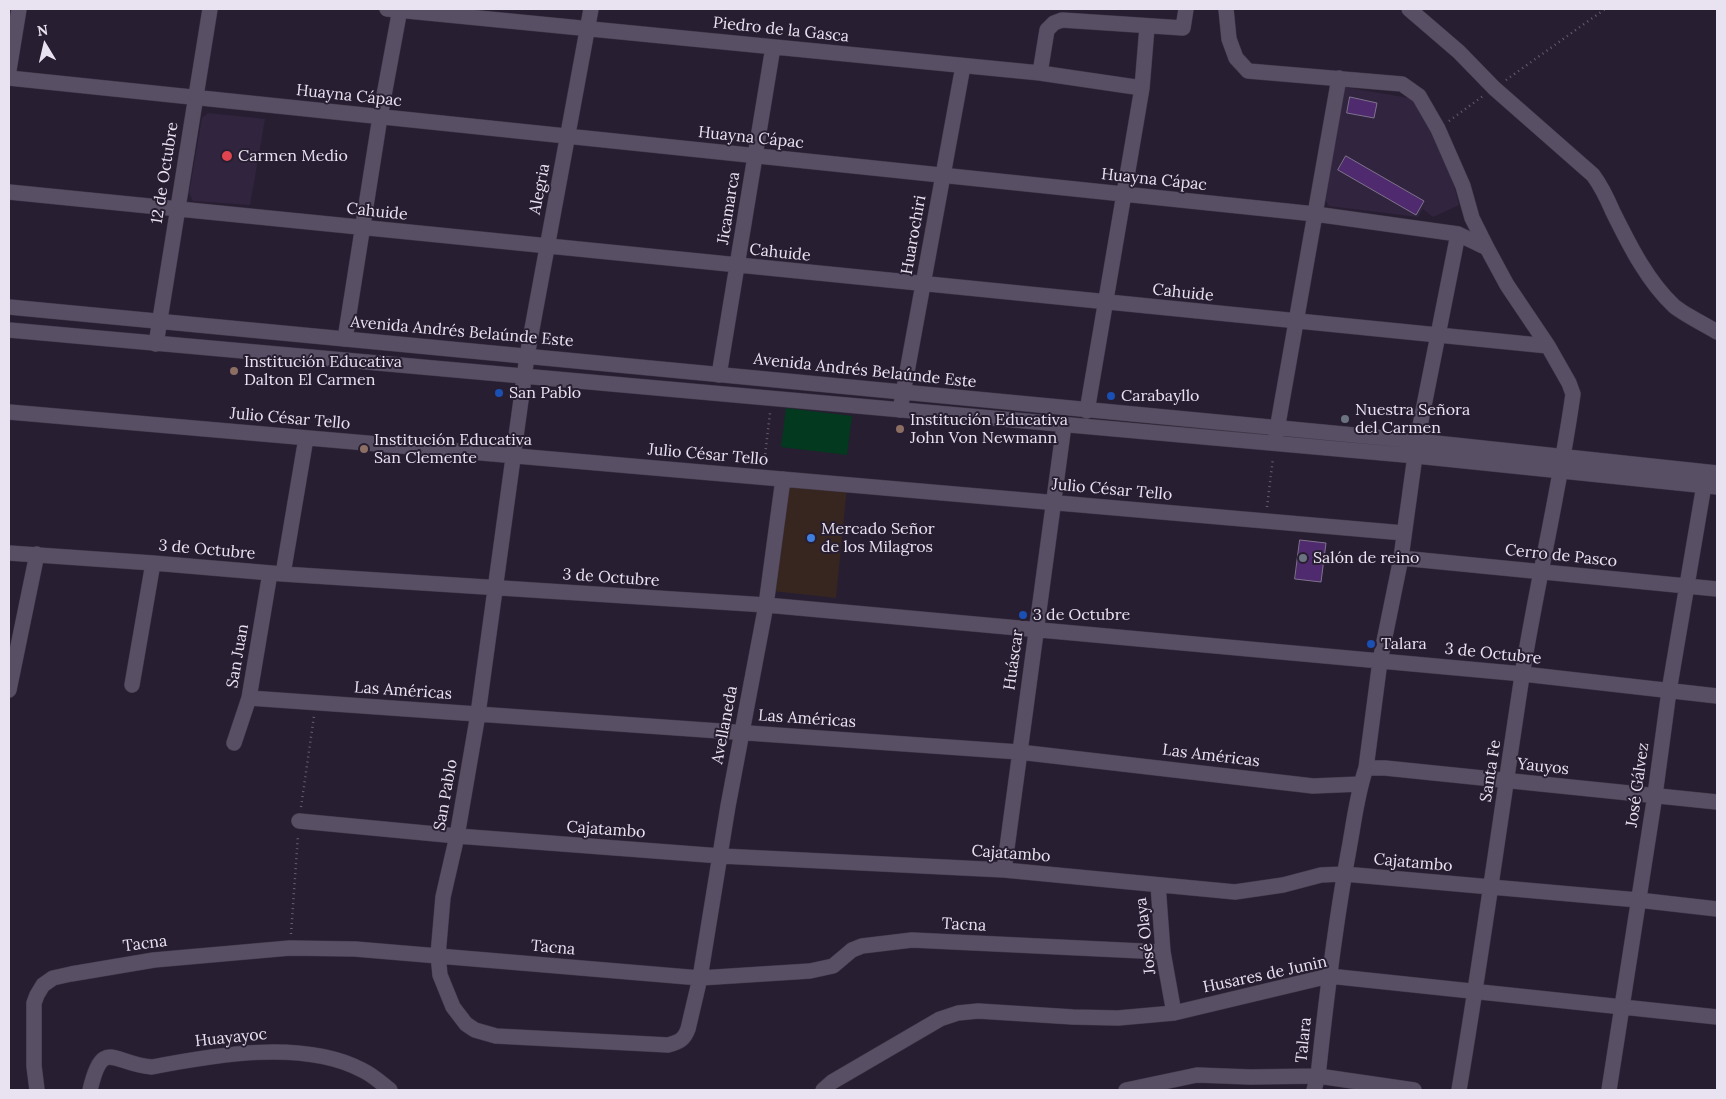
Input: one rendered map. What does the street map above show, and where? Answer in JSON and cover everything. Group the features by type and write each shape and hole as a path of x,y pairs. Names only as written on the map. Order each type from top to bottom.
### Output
{"street":[{"path":"9,70 19,9"},
{"name":"12 de Octubre","path":"156,344 210,9"},
{"path":"345,339 396,9"},
{"name":"Piedro de la Gasca","path":"396,9 1040,74 1142,88"},
{"name":"Alegria","path":"524,376 591,9"},
{"path":"1040,74 1047,30 1054,23 1062,20 1183,28 1186,9"},
{"name":"Santa Fe","path":"1226,9 1230,39 1236,58 1248,71 1402,84 1419,96 1438,129 1464,186 1472,218 1487,248 1507,285 1548,346 1569,383 1573,394 1563,464 1523,674 1490,886 1476,991 1459,1090"},
{"path":"1409,9 1459,52 1494,88 1593,175 1605,192 1612,210 1638,259 1653,281 1675,306 1717,332"},
{"path":"1087,410 1142,88 1147,27"},
{"name":"Jicamarca","path":"720,374 773,47"},
{"name":"Huarochiri","path":"900,410 963,66"},
{"name":"Huayna Cápac","path":"9,78 1315,214 1458,234 1487,248"},
{"path":"1274,444 1339,78"},
{"name":"Cahuide","path":"9,192 1548,346"},
{"name":"Talara","path":"1316,1083 1344,874 1361,784 1366,768 1380,661 1400,558 1437,335 1458,234"},
{"name":"Avenida Andrés Belaúnde Este","path":"9,306 1277,428 1417,449 1563,464 1717,474"},
{"name":"Avenida Andrés Belaúnde Este","path":"9,330 1274,444 1417,449"},
{"name":"San Pablo","path":"475,1030 466,1024 454,1007 440,975 438,956 443,897 457,836 478,714 524,376"},
{"name":"Julio César Tello","path":"9,412 1404,533"},
{"name":"Huáscar","path":"1004,870 1064,425"},
{"name":"San Juan","path":"234,743 249,698 306,438"},
{"name":"Avenida Andrés Belaúnde Este","path":"1563,464 1710,486"},
{"name":"Avellaneda","path":"475,1030 496,1036 668,1046 679,1042 685,1037 700,978 741,732 766,605 782,479"},
{"name":"José Gálvez","path":"1609,1090 1686,586 1710,486"},
{"name":"3 de Octubre","path":"9,553 276,574 766,605 1523,674 1717,696"},
{"path":"9,690 38,554"},
{"name":"Cerro de Pasco","path":"1400,558 1717,589"},
{"path":"132,686 154,563"},
{"name":"Las Américas","path":"249,698 1020,752 1313,786 1361,784"},
{"name":"Yauyos","path":"1366,768 1385,768 1717,802"},
{"name":"Cajatambo","path":"299,821 457,836 720,856 1004,870 1242,892 1283,885 1321,875 1344,874 1490,886 1717,909"},
{"name":"José Olaya","path":"1158,885 1163,952 1174,1012"},
{"name":"Tacna","path":"37,1090 34,1066 34,1003 43,985 53,978 154,960 290,948 355,949 700,978 810,971 833,966 852,950 862,946 912,940 1163,952"},
{"name":"Husares de Junin","path":"823,1090 832,1082 888,1049 940,1019 958,1012 978,1010 1074,1017 1118,1018 1174,1012 1329,976 1717,1017"},
{"name":"Huayayoc","path":"90,1090 95,1069 99,1062 105,1058 114,1057 152,1067 206,1057 277,1051 317,1056 348,1064 372,1075 390,1090"},
{"path":"1126,1090 1198,1075 1250,1077 1414,1090"}],"path":[{"path":"1438,129 1605,9"},
{"path":"763,477 771,399"},
{"path":"1266,521 1274,444"},
{"path":"290,948 299,821 312,731"}],"shaded area":[{"path":"1343,87 1415,99 1449,166 1459,205 1433,217 1423,209 1418,217 1329,206 1325,200"},
{"name":"Carmen Medio","path":"208,113 265,119 250,205 193,201 189,193 202,118"},
{"name":"Mercado Señor de los Milagros","path":"787,480 847,486 836,598 773,591"}],"green space":[{"path":"786,408 852,416 847,455 781,447"}],"building":[{"path":"1350,97 1377,103 1374,118 1347,113"},
{"path":"1346,156 1424,201 1416,215 1338,170"},
{"path":"1300,540 1326,543 1321,582 1295,579"}],"place":[{"name":"Carmen Medio","path":"227,156"},
{"name":"Institución Educativa Dalton El Carmen","path":"234,371"},
{"name":"San Pablo","path":"499,393"},
{"name":"Carabayllo","path":"1111,396"},
{"name":"Nuestra Señora del Carmen","path":"1345,419"},
{"name":"Institución Educativa John Von Newmann","path":"900,429"},
{"name":"Institución Educativa San Clemente","path":"364,449"},
{"name":"Mercado Señor de los Milagros","path":"811,538"},
{"name":"Salón de reino","path":"1303,558"},
{"name":"3 de Octubre","path":"1023,615"},
{"name":"Talara","path":"1371,644"}]}
